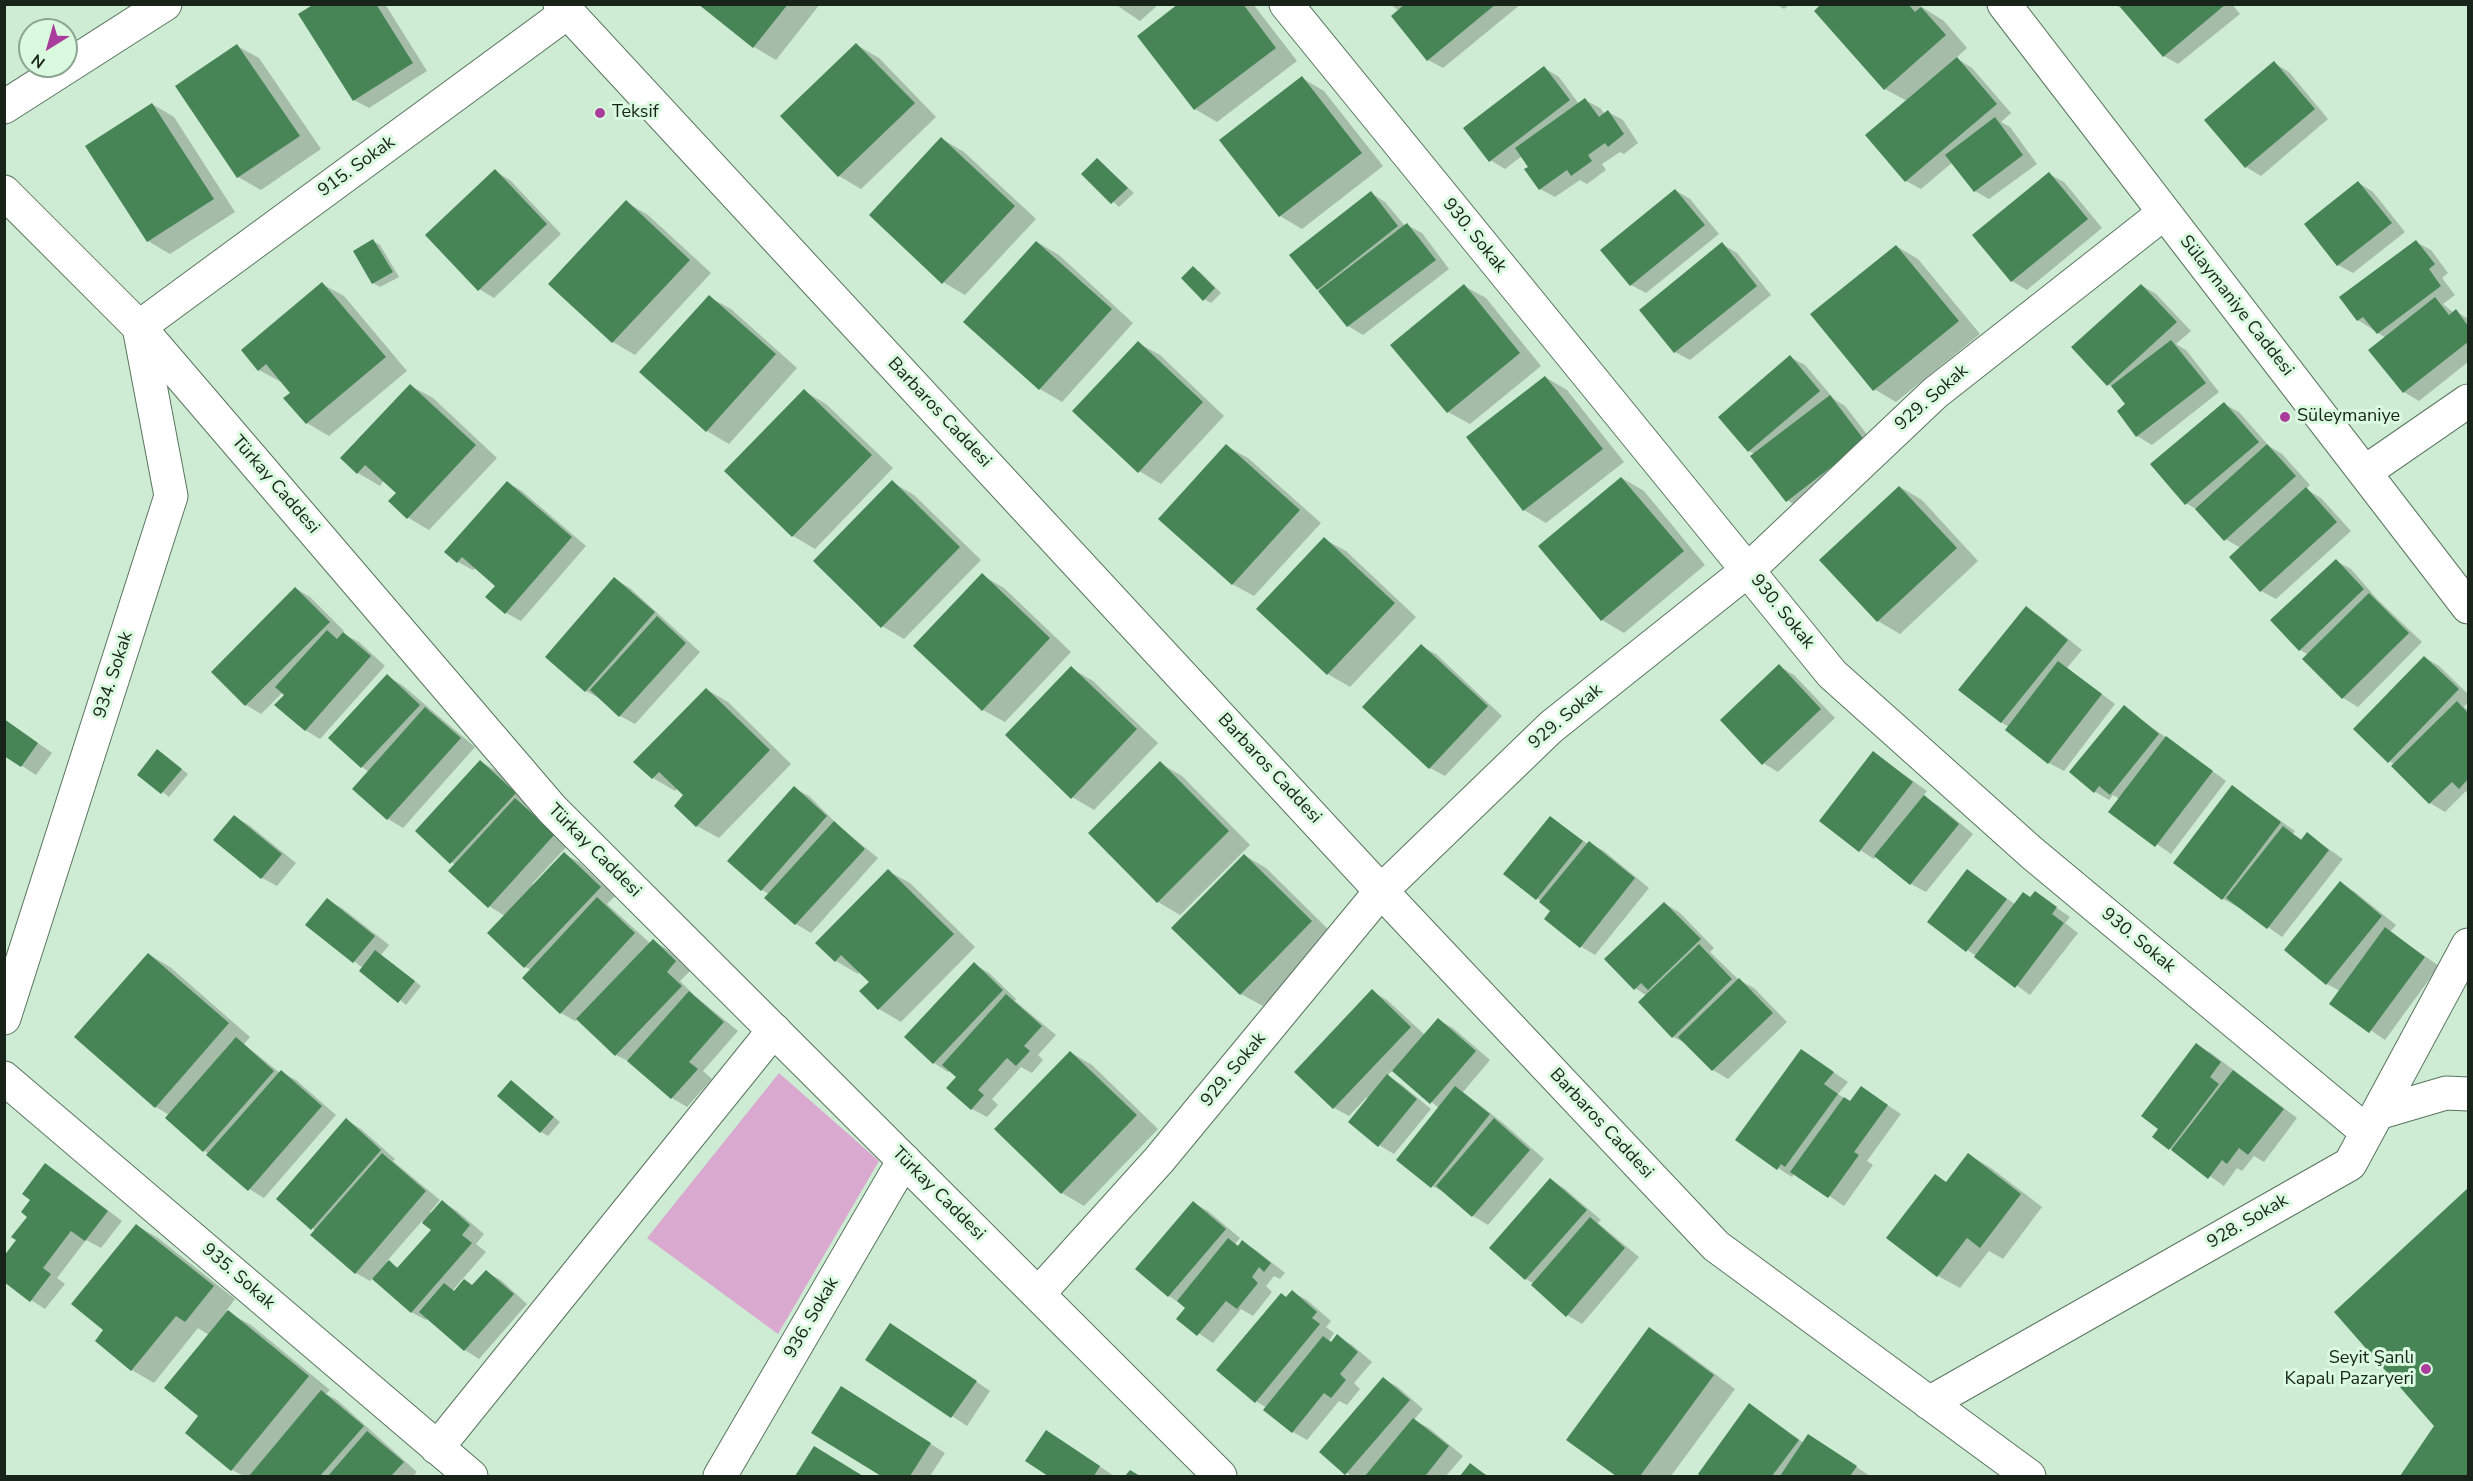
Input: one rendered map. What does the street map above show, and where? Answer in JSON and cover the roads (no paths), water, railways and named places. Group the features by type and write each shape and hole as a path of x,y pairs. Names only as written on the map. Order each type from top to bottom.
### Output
{"street":[{"path":"4,107 165,4"},
{"name":"930. Sokak","path":"1286,4 1832,674 2032,854 2373,1123"},
{"name":"Sülaymaniye Caddesi","path":"2004,4 2469,607"},
{"name":"915. Sokak","path":"139,327 567,7"},
{"name":"Barbaros Caddesi","path":"567,7 1381,891 1716,1246 2029,1476"},
{"name":"Türkay Caddesi","path":"4,192 139,327 552,809 1220,1476"},
{"name":"929. Sokak","path":"1038,1293 1159,1160 1381,891 1551,728 1748,570 1935,393 2164,213"},
{"name":"934. Sokak","path":"4,1018 171,496 139,327"},
{"path":"2365,472 2469,401"},
{"name":"928. Sokak","path":"1929,1403 2350,1164 2469,945"},
{"path":"437,1448 774,1030"},
{"name":"935. Sokak","path":"4,1078 471,1476"},
{"path":"2373,1123 2446,1093 2469,1094"},
{"name":"936. Sokak","path":"720,1476 904,1160"}],"place":[{"name":"Teksif","path":"600,113"},
{"name":"Süleymaniye","path":"2285,417"},
{"name":"Seyit Şanlı Kapalı Pazaryeri","path":"2426,1369"}]}
